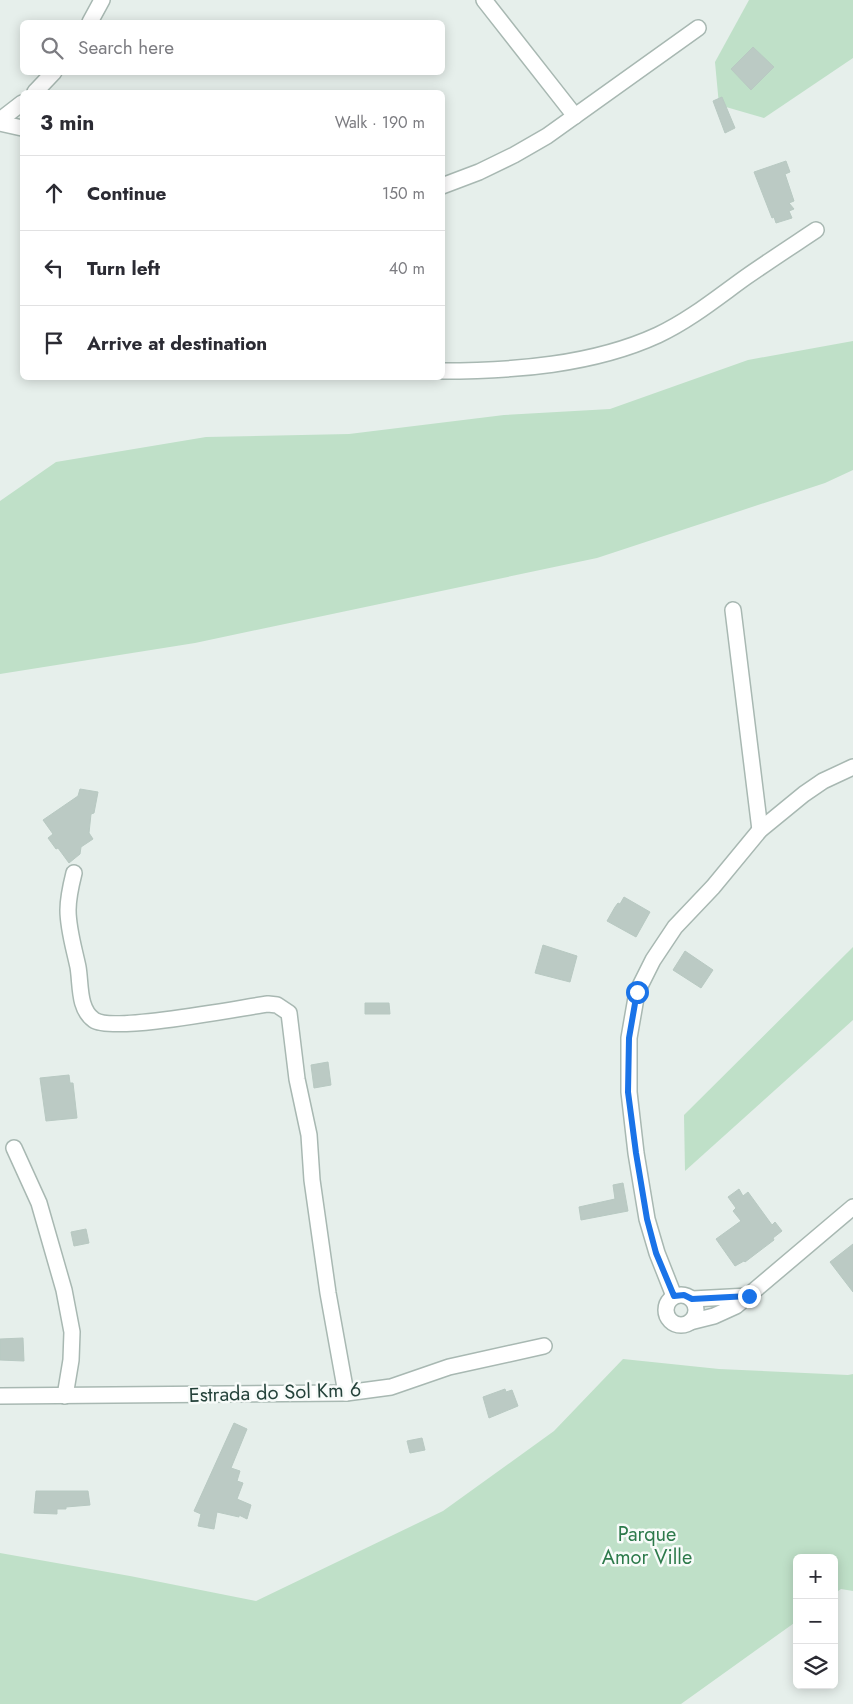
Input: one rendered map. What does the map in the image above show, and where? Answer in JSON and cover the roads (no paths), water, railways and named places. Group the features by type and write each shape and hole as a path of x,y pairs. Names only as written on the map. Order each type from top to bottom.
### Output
{"street":[{"path":"91,20 102,0"},
{"path":"484,0 575,116"},
{"path":"445,185 480,172 514,156 547,136 698,28"},
{"path":"37,90 51,75"},
{"path":"0,122 20,106"},
{"path":"0,122 20,127"},
{"path":"445,371 483,371 547,365 613,351 658,335 699,311 816,230"},
{"path":"733,610 760,830"},
{"path":"674,1296 656,1253 647,1219 628,1092 629,1038 637,992 653,960 675,927 713,887 760,830 823,781 853,766"},
{"path":"74,873 68,900 69,922 83,1006 87,1014 94,1021 114,1025 145,1023 268,1004 277,1005 289,1013 297,1079 308,1135 312,1180 328,1294 346,1393"},
{"path":"14,1148 40,1203 64,1290 72,1332 71,1360 65,1396"},
{"path":"749,1296 692,1299 684,1295 674,1296 670,1299 666,1308 668,1317 676,1324 685,1324 725,1312 749,1296 853,1207"},
{"path":"690,1322 697,1311 692,1299"},
{"name":"Estrada do Sol Km 6","path":"0,1396 346,1393 391,1387 449,1367 544,1346"}],"park label":[{"name":"Parque Amor Ville","path":"647,1546"}]}
